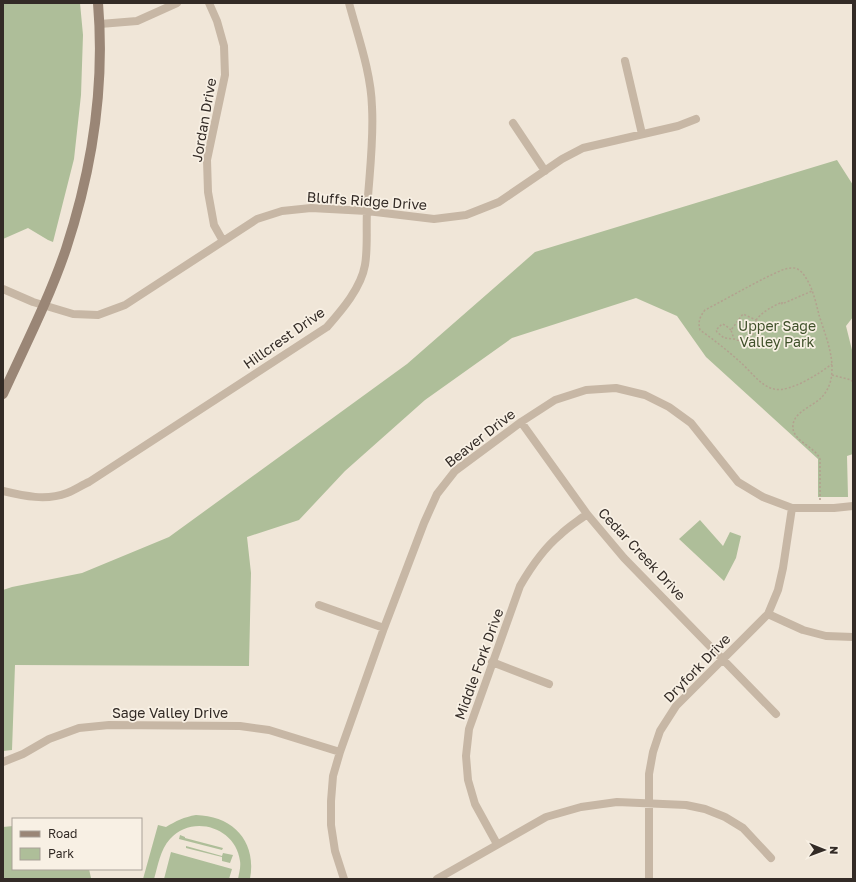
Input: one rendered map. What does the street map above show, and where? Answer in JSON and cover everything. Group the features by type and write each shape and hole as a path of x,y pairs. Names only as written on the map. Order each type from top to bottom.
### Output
{"street":[{"path":"3,394 44,305 66,250 76,217 91,153 96,118 100,73 100,24 98,3"},
{"path":"100,24 137,21 177,3"},
{"name":"Jordan Drive","path":"209,3 217,21 224,46 225,75 207,160 208,192 214,225 223,241"},
{"name":"Hillcrest Drive","path":"3,490 23,496 42,498 66,493 89,482 327,327 345,308 357,287 365,266 372,143 372,106 366,65 349,3"},
{"path":"625,61 642,134"},
{"name":"Bluffs Ridge Drive","path":"3,289 44,305 73,314 98,315 125,305 257,219 282,211 311,208 367,211 434,219 466,215 499,202 562,159 583,148 678,126 696,119"},
{"path":"513,123 545,171"},
{"name":"Beaver Drive","path":"344,879 335,851 331,825 331,801 334,776 340,752 384,628 424,523 437,494 455,471 521,422 555,400 586,390 616,388 645,395 669,406 690,423 738,482 763,497 792,508 834,508 853,506"},
{"name":"Cedar Creek Drive","path":"521,422 587,514 624,558 776,714"},
{"name":"Dryfork Drive","path":"649,879 649,774 652,752 660,731 676,706 768,614 780,582 792,508"},
{"name":"Middle Fork Drive","path":"497,844 476,804 468,780 466,756 469,730 520,586 532,566 547,547 560,534 587,514"},
{"path":"319,605 384,628"},
{"path":"768,614 803,630 826,636 853,637"},
{"path":"492,662 550,684"},
{"name":"Sage Valley Drive","path":"3,762 23,754 49,739 79,728 108,725 240,726 270,730 340,752"},
{"path":"437,879 546,817 581,807 617,802 686,805 705,809 725,817 742,828 771,858"}],"path":[{"path":"820,500 820,459 818,454 801,441 794,433 792,425 794,419 820,399 826,392 832,375 832,364 828,344 812,291 806,278 794,267 784,269 756,282 705,310 698,323 700,330 739,361 764,384 774,389 783,390 793,387 825,370 832,364"},
{"path":"756,320 762,313 772,307 812,291"},
{"path":"731,330 743,314 756,320"},
{"path":"734,339 731,330 726,324 722,324 716,330 716,332 724,338 734,339 746,343 750,340 758,323 756,320"},
{"path":"832,375 851,380 853,382"}],"green space":[{"path":"3,3 80,3 83,35 81,95 74,159 53,242 28,228 3,239"},
{"name":"Upper Sage Valley Park","path":"837,160 853,185 853,317 846,326 853,354 853,454 847,456 848,497 818,497 818,459 706,357 677,316 636,298 512,338 425,400 345,471 299,520 247,537 251,573 249,666 15,665 12,750 3,751 3,590 82,573 169,537 407,364 535,252"},
{"path":"700,520 723,546 730,532 741,536 736,558 724,581 679,539"},
{"path":"196,815 209,816 221,820 240,833 246,842 250,853 250,879 238,879 240,861 237,849 230,840 222,833 212,828 201,826 190,827 179,831 170,839 162,853 154,879 143,879 158,825 166,827 180,820"},
{"path":"12,826 12,870 89,870 91,878 3,879 3,827"},
{"path":"180,835 185,838 223,848 222,850 179,839"},
{"path":"186,846 222,856 223,853 233,855 230,863 222,861 222,857 186,848"},
{"path":"171,852 232,869 229,879 164,879"}]}
